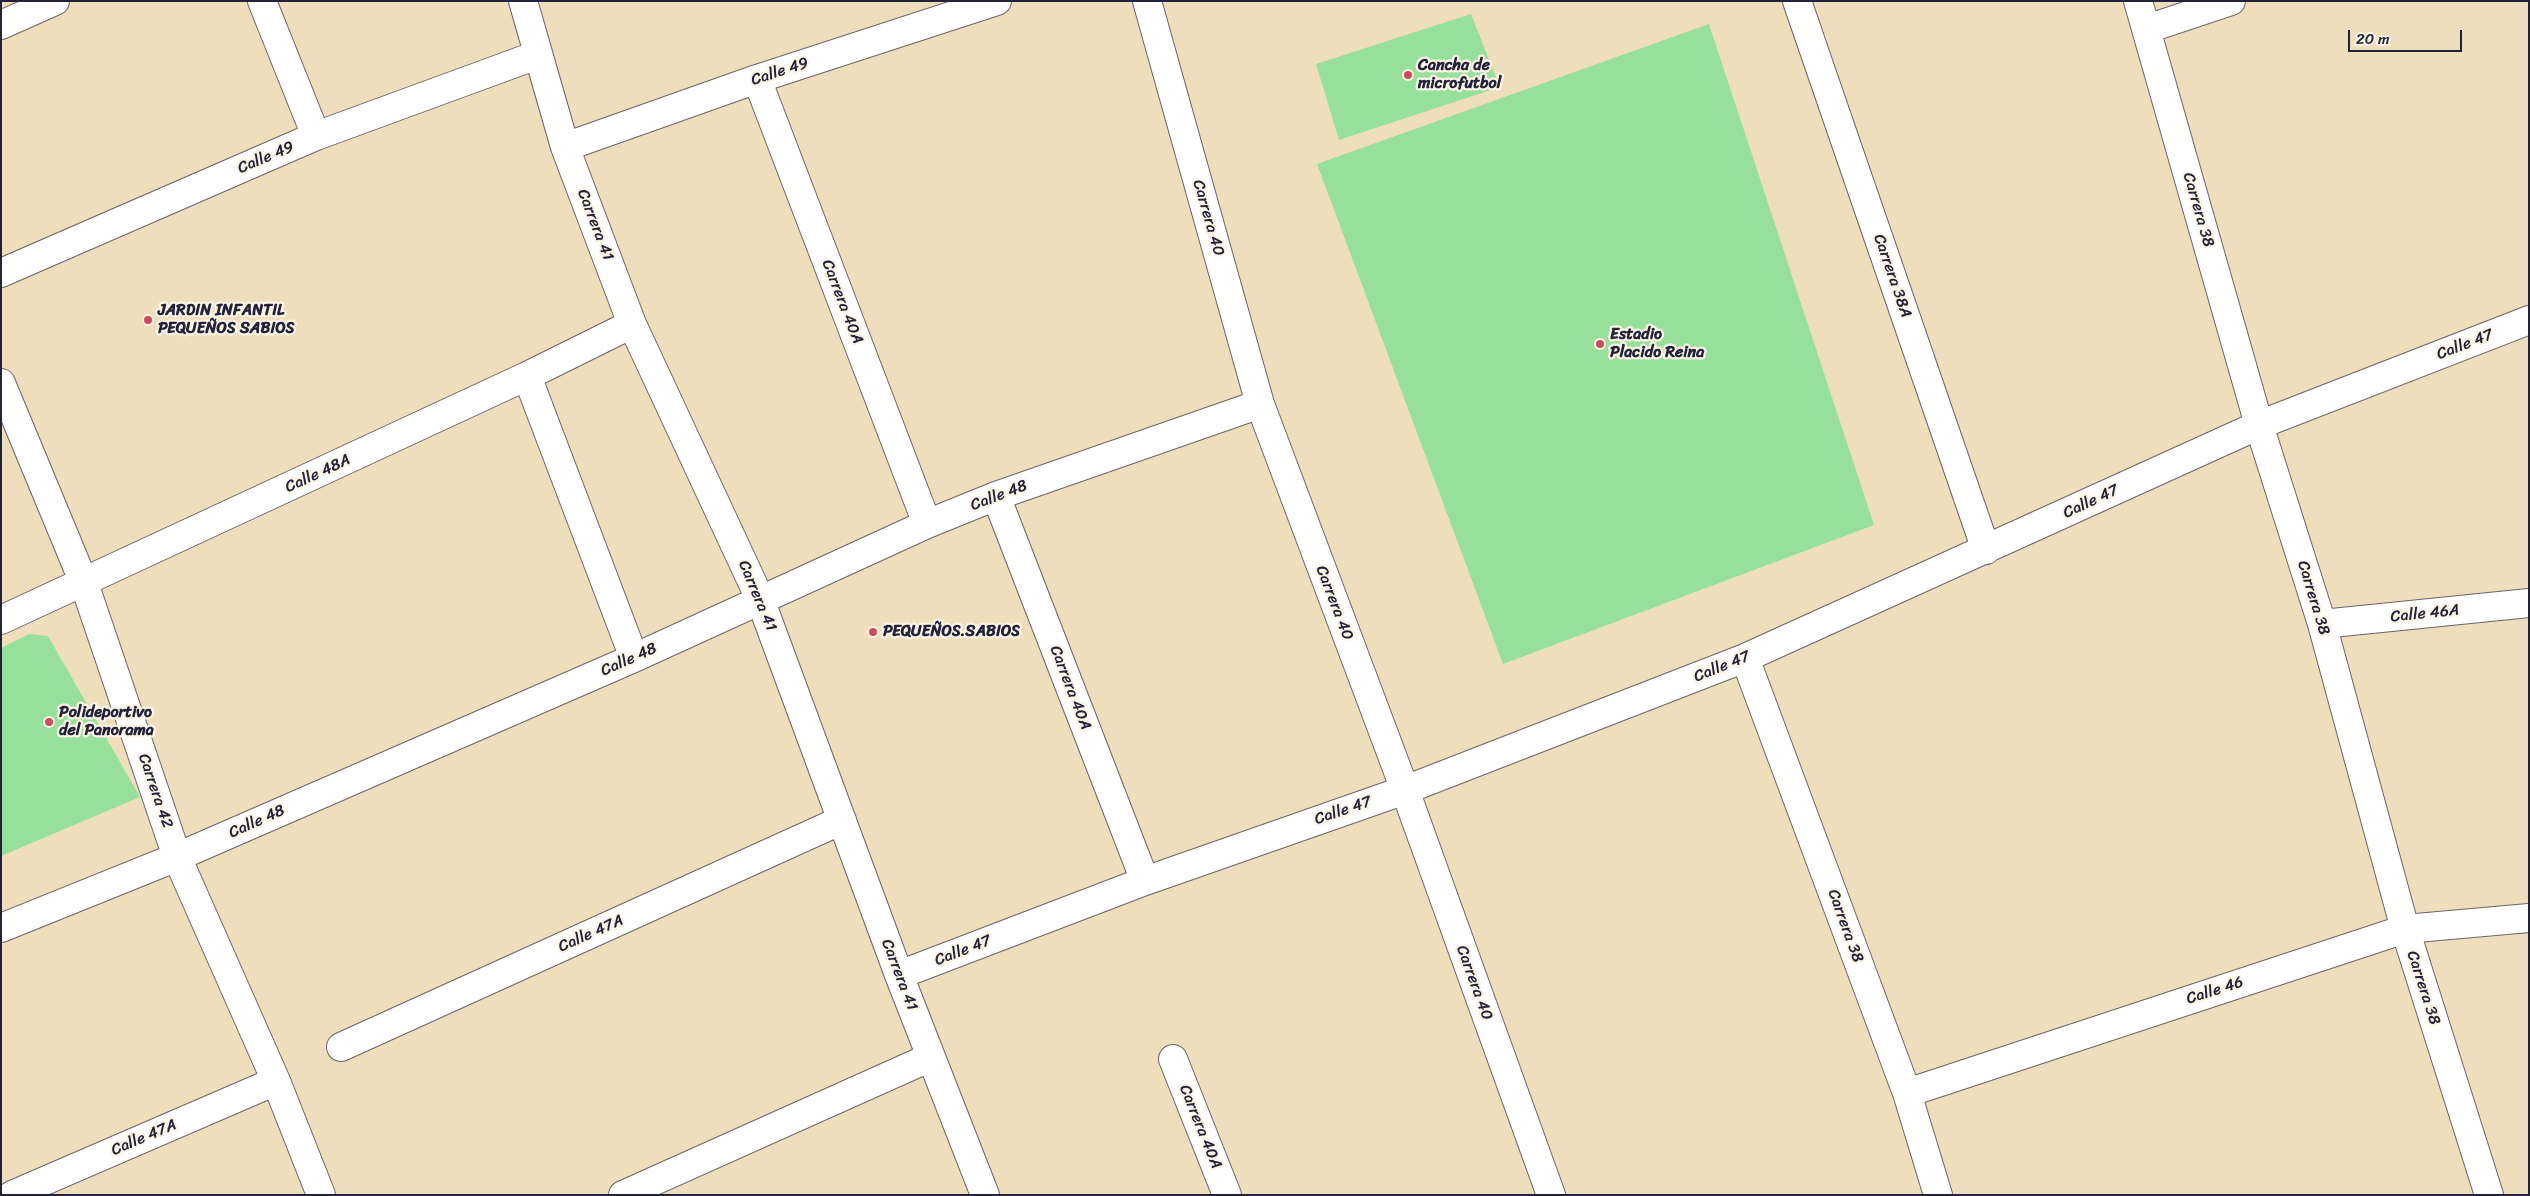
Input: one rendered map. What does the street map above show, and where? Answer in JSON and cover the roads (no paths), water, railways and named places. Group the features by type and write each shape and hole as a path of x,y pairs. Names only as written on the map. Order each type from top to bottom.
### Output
{"street":[{"path":"1,25 55,1"},
{"path":"262,1 316,136"},
{"name":"Carrera 41","path":"522,1 536,55 565,147 632,324 760,599 899,975 985,1195"},
{"name":"Calle 49","path":"565,147 756,79 997,1"},
{"name":"Carrera 40","path":"1147,1 1260,404 1405,790 1551,1195"},
{"name":"Carrera 38A","path":"1797,1 1986,550"},
{"name":"Carrera 38","path":"2138,1 2259,425 2322,624 2404,929 2489,1195"},
{"path":"2147,29 2231,1"},
{"name":"Calle 49","path":"1,273 316,136 536,55"},
{"name":"Carrera 40A","path":"756,79 927,524"},
{"name":"Calle 47","path":"899,975 1145,881 1405,790 1745,658 2259,425 2529,320"},
{"name":"Calle 48A","path":"1,620 527,376 632,324"},
{"path":"527,376 634,658"},
{"name":"Carrera 42","path":"1,383 84,583 177,857 276,1082 321,1195"},
{"name":"Calle 48","path":"1,928 177,857 634,658 927,524 996,496 1260,404"},
{"name":"Carrera 40A","path":"996,496 1145,881"},
{"name":"Calle 46A","path":"2322,624 2529,603"},
{"name":"Carrera 38","path":"1745,658 1907,1094 1938,1195"},
{"name":"Calle 47A","path":"341,1047 842,820"},
{"name":"Calle 46","path":"1907,1094 2404,929 2529,918"},
{"path":"623,1195 931,1058"},
{"name":"Carrera 40A","path":"1173,1059 1227,1195"},
{"name":"Calle 47A","path":"12,1195 276,1082"}],"place":[{"name":"Cancha de microfutbol","path":"1408,75"},
{"name":"JARDIN INFANTIL PEQUEÑOS SABIOS","path":"148,320"},
{"name":"Estadio Placido Reina","path":"1600,344"},
{"name":"PEQUEÑOS.SABIOS","path":"873,632"},
{"name":"Polideportivo del Panorama","path":"49,722"}]}
